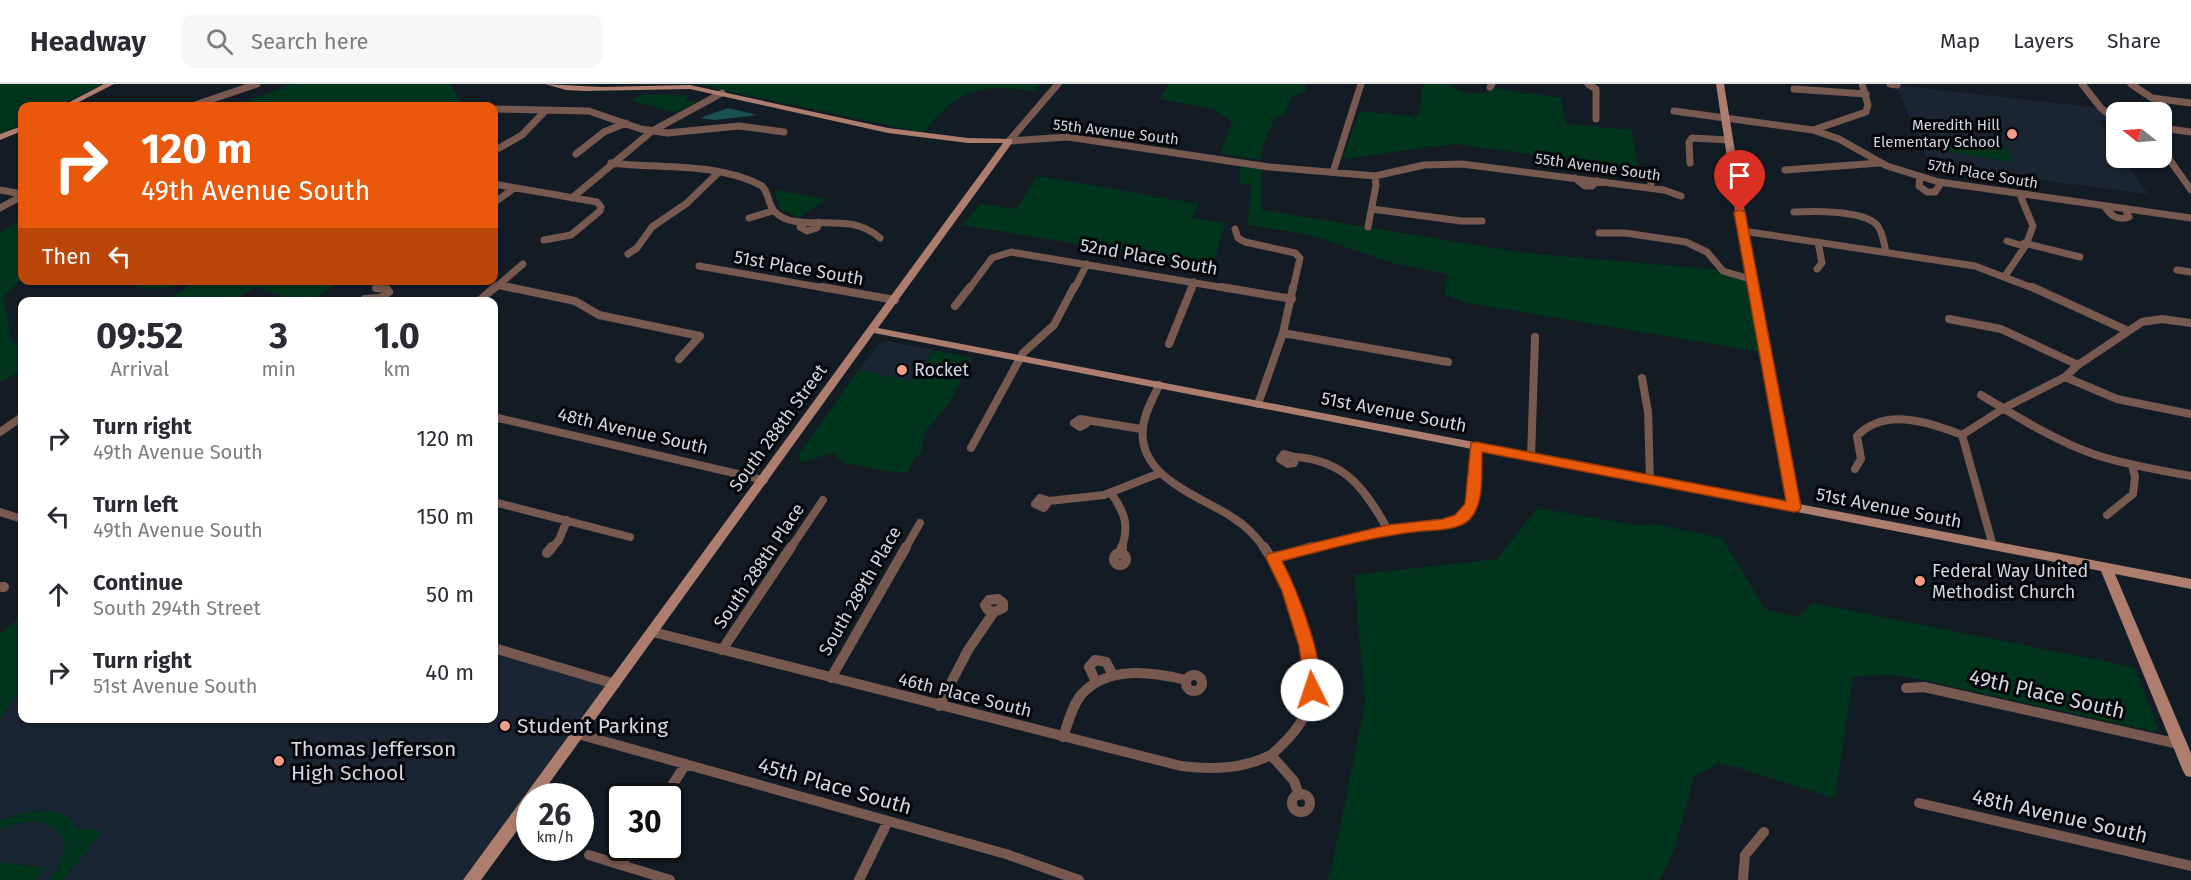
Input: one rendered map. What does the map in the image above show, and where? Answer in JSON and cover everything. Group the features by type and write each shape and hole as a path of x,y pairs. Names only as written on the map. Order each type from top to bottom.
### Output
{"street":[{"path":"74,102 110,84"},
{"path":"204,102 257,84"},
{"name":"55th Avenue South","path":"549,84 584,88 658,85 722,93 925,138 1009,141 1068,137 1269,166 1375,176 1424,165 1472,165 1480,171 1487,172 1497,167 1575,178 1579,184 1588,187 1597,181 1652,188 1681,196"},
{"name":"South 288th Street","path":"542,783 1009,141 1058,84"},
{"path":"1333,172 1361,84"},
{"path":"1720,84 1743,231 1794,507"},
{"path":"1813,130 1864,113 1868,107 1862,84"},
{"path":"1890,84 1897,85"},
{"path":"2082,84 2106,112"},
{"path":"2131,84 2152,98 2191,103"},
{"path":"1590,85 1596,89 1596,119"},
{"path":"1794,89 1866,94"},
{"path":"572,198 652,131 722,93"},
{"path":"498,109 589,111 652,131 676,134 738,126 784,132"},
{"path":"498,149 537,124 545,111"},
{"name":"57th Place South","path":"1674,111 1813,130 1848,143 1880,163 1941,183 2105,207 2110,214 2123,219 2129,217 2125,209 2191,218"},
{"path":"576,154 604,132 626,123"},
{"path":"2172,129 2191,132"},
{"path":"0,137 18,130"},
{"path":"1690,163 1689,142 1692,138 1729,140"},
{"path":"1785,170 1880,163"},
{"path":"2172,163 2191,190"},
{"path":"611,164 651,168 684,168 747,179 765,186 773,211"},
{"path":"1651,171 1652,188"},
{"path":"628,254 638,248 652,227 687,203 718,173"},
{"path":"1368,227 1375,176"},
{"path":"1920,177 1919,186 1927,192 1935,192 1941,183"},
{"path":"498,185 599,204 602,208 576,232 566,237 544,240"},
{"path":"498,200 514,188"},
{"path":"0,190 18,194"},
{"path":"2005,276 2033,225 2020,195"},
{"path":"0,208 18,197"},
{"path":"1372,209 1461,221 1482,221"},
{"path":"749,218 773,211 801,222 800,227 807,231 817,228 819,222 861,225 875,231 880,238"},
{"path":"1794,212 1821,212 1870,220 1879,228 1886,252"},
{"path":"1235,229 1238,238 1247,243 1299,255 1300,262 1282,333 1258,404"},
{"path":"1743,231 1965,264 2005,276 2126,330"},
{"path":"1599,233 1625,233 1686,242 1707,252 1723,271 1753,280"},
{"path":"2007,241 2080,257"},
{"path":"1817,270 1822,263 1818,242"},
{"name":"52nd Place South","path":"955,306 987,262 1000,253 1025,253 1292,299"},
{"path":"498,284 523,264"},
{"path":"970,448 1020,358 1054,325 1087,264"},
{"name":"51st Place South","path":"699,266 895,300"},
{"path":"2178,270 2191,272"},
{"path":"1169,344 1194,282"},
{"path":"366,297 379,285"},
{"path":"484,297 497,285 575,301 599,315 700,336 679,359"},
{"path":"376,288 387,289 388,292 381,297"},
{"path":"1949,319 2000,327 2078,365"},
{"path":"1962,435 2004,408 2065,377 2126,330 2142,322 2162,319 2191,323"},
{"name":"51st Avenue South","path":"873,330 2191,584"},
{"path":"1282,333 1448,362"},
{"path":"1531,457 1535,337"},
{"path":"2065,377 2117,399 2191,414"},
{"path":"1642,378 1648,412 1650,480"},
{"path":"1159,385 1141,429 1147,456 1160,473 1231,516 1256,536 1273,558 1290,591 1309,657 1312,682 1310,701 1303,720 1289,738 1271,755 1293,781 1299,795"},
{"path":"1981,395 2044,433 2095,454 2132,465 2191,476"},
{"name":"48th Avenue South","path":"498,418 764,480"},
{"path":"1855,469 1861,459 1857,436 1864,428 1875,423 1897,419 1912,420 1940,426 1962,435"},
{"path":"0,432 18,420"},
{"path":"1086,421 1141,429"},
{"path":"1962,435 1993,546"},
{"path":"1273,558 1388,530 1444,524 1460,519 1465,516 1472,504 1476,446"},
{"path":"1295,457 1313,458 1349,474 1365,491 1388,530"},
{"path":"2107,516 2133,494 2132,465"},
{"path":"1049,501 1095,497 1111,493 1160,473"},
{"path":"1111,493 1122,509 1127,522 1127,533 1120,554"},
{"name":"South 288th Place","path":"723,650 823,500"},
{"path":"498,503 630,537"},
{"path":"0,512 18,518"},
{"path":"547,553 559,540 567,520"},
{"name":"South 289th Place","path":"831,678 920,523"},
{"path":"2106,568 2185,751 2191,771"},
{"path":"939,706 963,659 994,612"},
{"name":"46th Place South","path":"653,632 1168,763 1206,769 1242,766 1271,755"},
{"path":"498,649 615,684"},
{"path":"1063,737 1079,699 1105,678 1143,674 1186,680"},
{"name":"49th Place South","path":"1906,688 1924,687 2185,751"},
{"name":"45th Place South","path":"578,734 1006,854 1079,880"},
{"path":"674,783 686,764"},
{"name":"48th Avenue South","path":"1919,803 2191,866"},
{"name":"South 288th Street","path":"471,880 516,818"},
{"path":"859,880 888,821"},
{"path":"1743,880 1745,855 1764,832"},
{"path":"594,857 670,880"},
{"path":"621,865 624,861"}],"shaded area":[{"path":"0,84 103,84 66,102 18,102 18,126 0,134"},
{"path":"292,84 450,84 461,102 246,102"},
{"path":"695,84 1040,84 1035,91 999,88 972,92 948,106 924,133"},
{"path":"1168,84 1306,84 1306,91 1292,96 1284,115 1275,117 1262,148 1262,160 1220,154 1232,121 1213,109 1160,99"},
{"path":"1423,84 1467,84 1450,86 1463,92 1481,94 1495,88 1561,98 1566,124 1632,130 1638,168 1454,144 1342,159 1360,111 1418,117"},
{"name":"Meredith Hill Elementary School","path":"1896,85 2101,108 2106,112 2106,121 2099,121 2106,132 2106,168 2130,168 2148,194 1930,166"},
{"path":"643,94 688,96 685,101 697,102 675,113 631,100"},
{"path":"728,108 757,115 715,120 700,118"},
{"path":"1966,136 1994,136 2013,159 2010,162 1949,152 1953,143"},
{"path":"1241,164 1262,167 1262,210 1526,253 1743,272 1760,352 1467,303 1444,294 1448,274 1392,263 1311,235 1248,225 1251,185 1239,183"},
{"path":"1037,176 1199,204 1192,218 1225,223 1213,266 962,225 980,204 1016,209"},
{"path":"775,190 826,199 798,218 779,208"},
{"path":"18,222 18,283 4,296 11,341 18,343 18,372 0,382 0,233"},
{"path":"138,285 181,285 158,289 137,288"},
{"path":"190,285 334,285 318,297 285,297 256,287 238,297 172,297"},
{"path":"887,341 934,350 912,381 859,370 878,344"},
{"path":"934,350 972,358 948,404 927,430 922,443 922,452 914,459 908,472 895,473 845,463 832,453 801,463 798,455 859,370 912,381"},
{"path":"1537,508 1642,526 1653,524 1722,538 1765,609 1798,617 1812,603 2134,667 2158,728 2157,731 1918,679 1893,675 1853,676 1835,798 1721,763 1694,776 1675,847 1660,880 1326,880 1331,871 1365,703 1354,575 1497,559"},
{"path":"18,619 18,692 0,719 0,633"},
{"name":"Thomas Jefferson High School","path":"498,649 615,684 542,783 516,783 516,816 471,880 0,880 0,719 18,692 18,723 498,723"},
{"path":"42,811 62,814 71,820 77,829 103,831 63,880 49,880 58,866 65,840 52,826 27,822 0,829 0,820 23,813"},
{"path":"0,862 46,868 35,880 0,880"}],"place":[{"name":"Meredith Hill Elementary School","path":"2012,134"},
{"name":"Rocket","path":"902,370"},
{"name":"Federal Way United Methodist Church","path":"1920,581"},
{"name":"Student Parking","path":"505,726"},
{"name":"Thomas Jefferson High School","path":"279,761"}],"route":[{"path":"1312,690 1306,646 1290,591 1273,558 1388,530 1444,524 1460,519 1470,510 1472,504 1476,446 1794,507 1740,212"}]}
